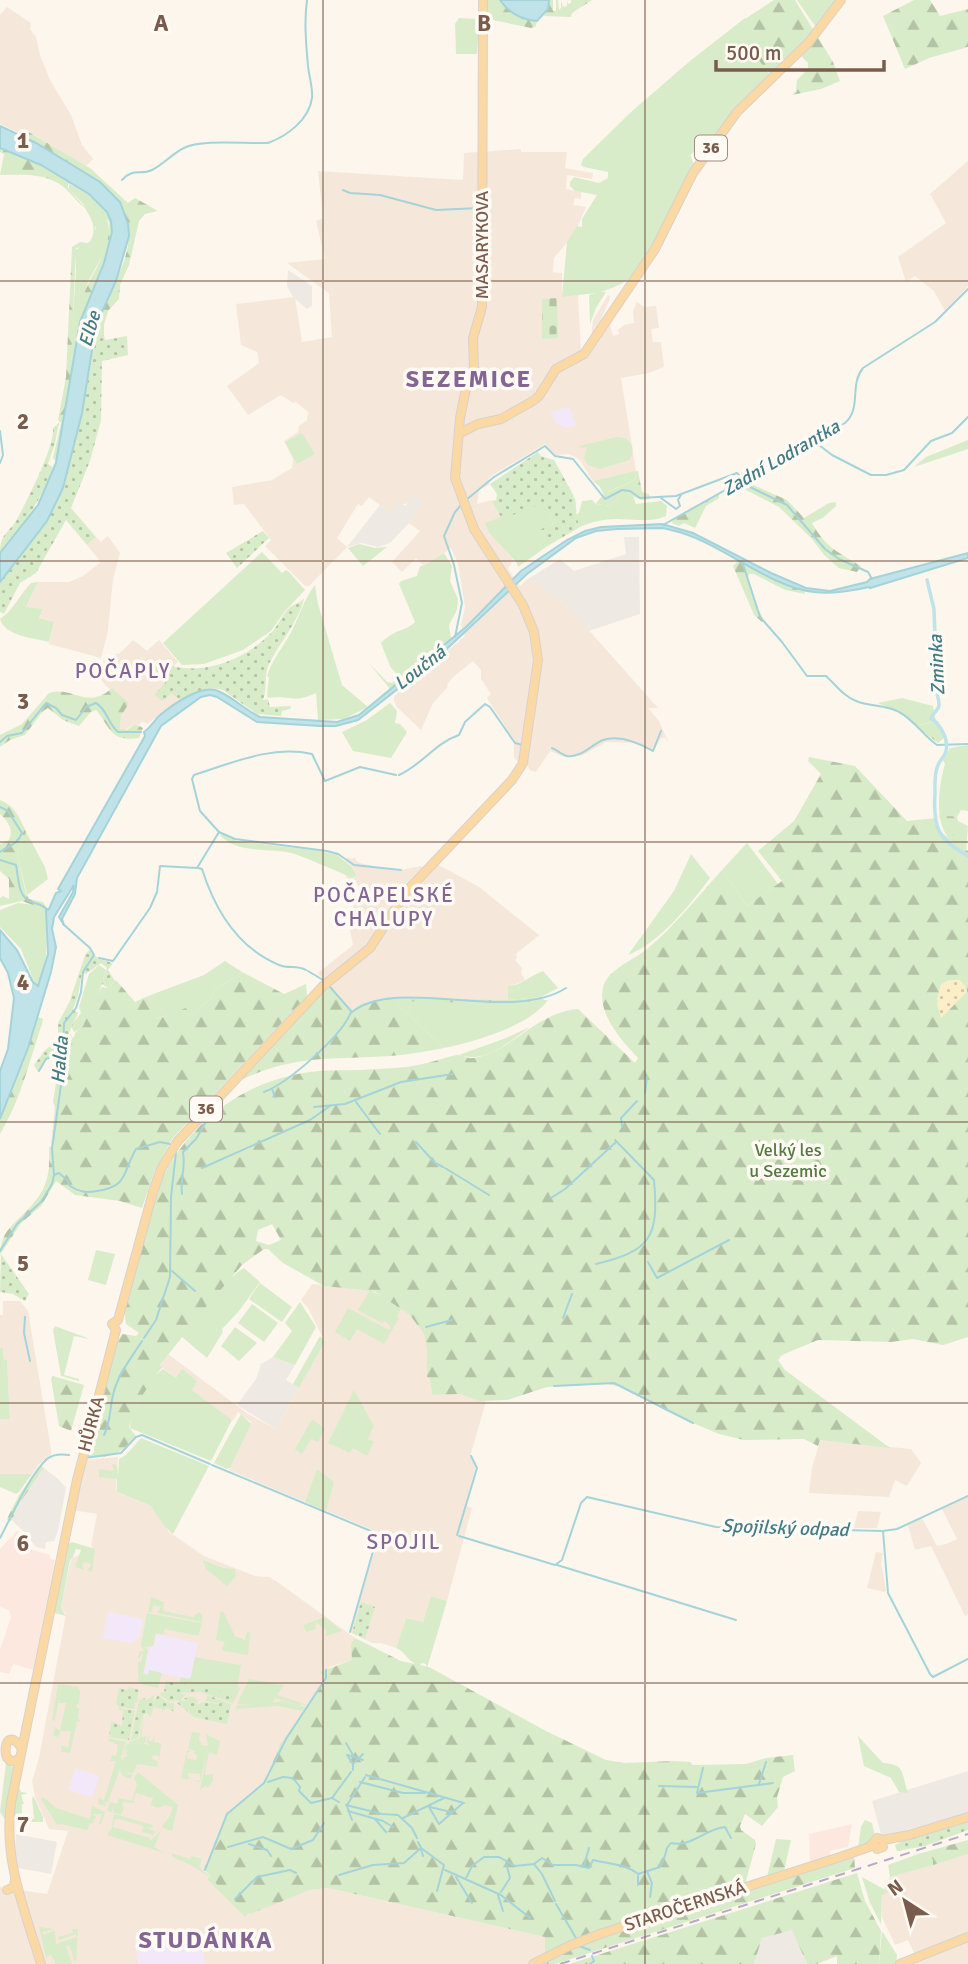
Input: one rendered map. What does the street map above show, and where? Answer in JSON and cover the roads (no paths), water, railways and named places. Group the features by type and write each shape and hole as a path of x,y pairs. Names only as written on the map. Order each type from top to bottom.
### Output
{"main road":[{"name":"MASARYKOVA","path":"118,1320 157,1180 177,1142 323,986 370,948 407,891 512,780 524,758 538,653 532,625 514,591 476,534 463,500 457,460 464,396 475,364 474,336 482,307 483,0"},
{"name":"36","path":"460,433 475,425 501,419 538,397 554,371 583,354 655,249 693,173 729,122 748,99 816,35 841,0"},
{"name":"HŮRKA","path":"41,1964 15,1880 8,1832 16,1779 15,1760 21,1755 7,1743 21,1737 29,1713 80,1465 116,1330 112,1324 118,1320"},
{"path":"7,1743 2,1757 15,1760"},
{"name":"STAROČERNSKÁ","path":"533,1964 593,1936 968,1817"},
{"path":"7,1890 15,1886 15,1880"},
{"path":"904,1964 968,1937"}],"water":[{"path":"500,0 549,0 548,9 537,21 516,15"},
{"name":"Elbe","path":"0,126 36,143 100,182 120,202 128,224 129,236 116,281 96,325 82,413 63,488 47,521 0,582 0,553 38,505 56,463 80,322 104,263 112,232 107,212 89,194 41,165 0,148"},
{"name":"Loučná","path":"662,524 693,533 806,588 830,591 968,553 968,558 870,588 821,593 797,589 780,582 713,546 679,532 663,528 596,531 576,538 527,574 436,659 358,720 336,726 257,722 217,697 201,697 161,726 77,878 75,894 62,919 64,925 59,917 74,885 54,917 52,929 56,947 51,972 28,1048 0,1119 0,1071 8,1049 14,998 8,973 0,958 0,930 17,950 33,982 38,986 48,954 46,910 56,893 61,891 58,889 145,736 144,732 159,716 171,706 203,690 218,691 260,717 337,722 359,715 467,626 521,571 567,540 601,527"}],"waterway":[{"path":"122,180 130,174 148,172 192,145 268,143 296,126 307,113 312,98 306,41 307,0"},
{"path":"343,190 380,195 436,210 480,208"},
{"name":"Zadní Lodrantka","path":"663,525 845,423 853,410 857,382 863,368 935,322 968,289"},
{"path":"815,442 832,455 871,475 886,475 904,470 931,441 952,433 968,417"},
{"path":"0,431 3,455 0,463"},
{"path":"466,500 494,477 545,446 555,456 573,459 605,499 622,490 630,491 640,498 676,496 737,473 750,487 787,505 825,549 839,559 868,572 872,579"},
{"path":"661,498 676,509 680,506 678,500 681,495"},
{"path":"455,637 462,603 454,565 444,536 455,512 462,504"},
{"path":"742,561 760,617 807,676 826,676 851,699 899,712 937,745 968,744"},
{"name":"Zminka","path":"927,580 934,609 939,703 931,718 943,732 947,746 936,772 936,823 943,838 968,856"},
{"path":"0,742 7,736 22,733 46,703 62,715 76,720 86,707 96,703 118,732 141,732"},
{"path":"399,775 415,766 443,743 459,735 465,722 485,704 490,707 515,743 523,745"},
{"path":"552,748 572,756 603,740 616,738 653,751 661,731"},
{"path":"99,958 113,961 150,908 157,892 160,866 197,868 219,832 200,811 192,779 194,775 252,757 282,752 312,754 325,781 360,767 396,775"},
{"path":"0,807 8,811 22,833 15,842 0,852"},
{"path":"219,832 235,839 327,851 338,854 354,865 401,870"},
{"path":"0,860 16,865 24,896 48,910"},
{"path":"198,868 202,869 221,913 240,938 264,958 279,965 306,970"},
{"name":"Halda","path":"0,1251 17,1224 41,1202 52,1184 54,1175 52,1149 62,1078 64,1023 76,1008 83,972 94,955 90,948 63,924"},
{"path":"308,971 323,980"},
{"path":"330,987 352,1012 372,1002 397,998 515,1002 543,998 566,988"},
{"path":"264,1092 313,1058 337,1033 351,1012"},
{"name":"Halda","path":"55,1055 63,1048"},
{"path":"39,1071 46,1059 53,1056"},
{"path":"314,1107 345,1104 401,1082 453,1074"},
{"path":"645,1093 647,1077"},
{"path":"272,1089 275,1097"},
{"path":"622,1127 621,1118 637,1101"},
{"path":"356,1102 380,1134"},
{"path":"202,1168 310,1120 330,1106"},
{"path":"182,1194 183,1152 196,1139 207,1120"},
{"path":"596,1264 640,1247 648,1238 655,1215 654,1180 615,1140"},
{"path":"54,1175 59,1173 70,1186 80,1191 107,1189 120,1182 136,1149 160,1142 170,1144"},
{"path":"416,1142 435,1163 443,1167"},
{"path":"551,1198 565,1189 616,1142"},
{"path":"144,1338 156,1320 170,1277 171,1197 176,1152"},
{"path":"445,1168 489,1195"},
{"path":"648,1262 657,1278 729,1240"},
{"path":"172,1271 195,1291"},
{"path":"563,1318 572,1294"},
{"path":"25,1317 24,1333 30,1361"},
{"path":"426,1327 452,1320"},
{"path":"104,1435 116,1385 142,1341"},
{"path":"554,1386 614,1383 693,1423"},
{"name":"Spojilský odpad","path":"85,1458 121,1453 136,1437 142,1435 210,1464"},
{"name":"Spojilský odpad","path":"0,1538 40,1467 52,1456 69,1455"},
{"path":"457,1535 477,1468 471,1456"},
{"name":"Spojilský odpad","path":"212,1465 378,1534 350,1632"},
{"path":"883,1531 897,1529 968,1496"},
{"name":"Spojilský odpad","path":"459,1536 555,1565 562,1560 581,1503 587,1497 716,1527 883,1531 888,1593 930,1674 933,1677 968,1659"},
{"name":"Spojilský odpad","path":"419,1538 422,1534"},
{"path":"557,1565 736,1620"},
{"path":"205,1870 227,1814 264,1783 286,1739 326,1678 326,1670"},
{"path":"346,1743 354,1757"},
{"path":"354,1763 363,1754"},
{"path":"347,1755 353,1764 353,1770"},
{"path":"348,1755 363,1760"},
{"path":"759,1784 766,1762"},
{"path":"703,1768 697,1793 773,1783"},
{"path":"332,1798 351,1772"},
{"path":"366,1775 464,1803"},
{"path":"268,1782 283,1777 293,1778 300,1787 299,1791 311,1803 332,1798 339,1802"},
{"path":"347,1805 365,1777"},
{"path":"360,1782 403,1793 425,1793"},
{"path":"659,1786 697,1787"},
{"path":"403,1818 444,1798"},
{"path":"429,1807 439,1824 463,1803"},
{"path":"346,1805 398,1815 412,1828 417,1838"},
{"path":"347,1806 352,1820"},
{"path":"430,1807 451,1812"},
{"path":"348,1811 383,1821 393,1827"},
{"path":"375,1819 386,1832"},
{"path":"228,1847 263,1837 291,1849 313,1840 324,1823"},
{"path":"664,1859 671,1843 685,1843 718,1828 725,1827 731,1838"},
{"path":"418,1842 421,1848 444,1865 437,1891"},
{"path":"249,1844 267,1850 271,1856"},
{"path":"339,1875 373,1865 404,1863 421,1848"},
{"path":"584,1866 589,1848"},
{"path":"421,1849 423,1856"},
{"path":"466,1878 472,1866 484,1857 499,1857 515,1866 534,1864 555,1901"},
{"path":"534,1864 542,1858 553,1865 589,1868 593,1860 622,1866 638,1874 660,1867 663,1861"},
{"path":"501,1892 510,1878 506,1863"},
{"path":"235,1899 257,1877 290,1870 296,1873"},
{"path":"445,1870 501,1895 530,1918"},
{"path":"647,1871 652,1883 650,1897"},
{"path":"638,1876 638,1885"},
{"path":"456,1877 472,1903"},
{"path":"498,1895 503,1911"},
{"path":"556,1904 576,1938"},
{"path":"579,1946 590,1950"},
{"path":"590,1964 594,1961 592,1956"}],"railway":[{"path":"560,1964 968,1834"}],"district":[{"name":"SEZEMICE","path":"469,379"},
{"name":"POČAPLY","path":"123,671"},
{"name":"POČAPELSKÉ CHALUPY","path":"384,907"},
{"name":"SPOJIL","path":"404,1542"},
{"name":"STUDÁNKA","path":"206,1940"}],"park label":[{"name":"Velký les u Sezemic","path":"788,1160"}]}
